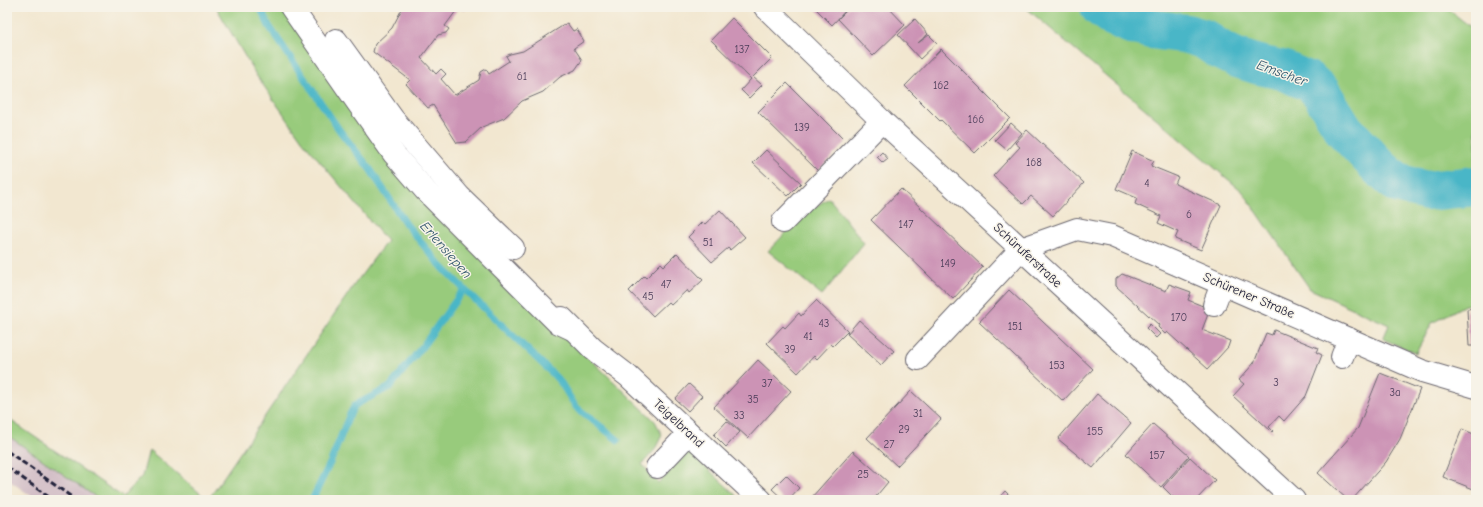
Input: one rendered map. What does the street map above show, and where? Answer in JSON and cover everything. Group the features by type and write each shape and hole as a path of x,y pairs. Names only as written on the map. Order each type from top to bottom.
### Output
{"main road":[{"path":"291,7 380,135 425,190 557,322 572,329"},
{"name":"Schüruferstraße","path":"765,7 882,121 1294,500"},
{"path":"336,40 393,119 460,197 513,248"},
{"path":"783,222 882,121"},
{"name":"Schürener Straße","path":"1021,249 1077,229 1112,236 1222,284 1345,348 1476,387"},
{"path":"918,359 1021,249"},
{"path":"1214,305 1222,284"},
{"path":"539,287 552,307 572,329"},
{"name":"Teigelbrand","path":"572,329 593,349 628,376 761,500"},
{"path":"656,466 689,433"}],"shaded area":[{"path":"7,435 100,500 37,500 7,479"}],"green space":[{"path":"216,7 285,7 427,203 655,421 662,435 654,451 642,464 658,483 689,451 741,500 208,500 354,285 387,241 302,140 256,75"},
{"path":"1025,7 1445,7 1476,31 1476,304 1465,305 1432,323 1416,353 1383,339 1389,325 1310,289 1243,192"},
{"path":"829,198 864,243 822,295 768,251 806,212"},
{"path":"7,418 123,497 142,476 149,450 208,500 100,500 7,435"}],"building":[{"path":"403,7 459,7 445,26 449,29 446,33 438,35 421,58 436,74 441,69 446,74 441,79 455,95 479,80 481,72 486,69 489,74 509,61 506,56 523,51 567,23 573,31 577,29 584,41 574,48 582,60 575,70 560,77 543,92 522,101 504,118 482,127 466,142 457,143 433,105 428,108 406,84 410,80 373,52 375,44 392,28"},
{"path":"459,7 467,7 464,11"},
{"path":"814,7 849,7 832,25"},
{"path":"850,7 888,7 905,25 873,56 838,19"},
{"path":"732,18 772,58 753,77 762,85 749,98 741,90 751,79 711,40"},
{"path":"915,19 928,34 918,43 929,35 937,43 920,59 898,35"},
{"path":"941,49 1010,118 975,153 905,86"},
{"path":"787,83 846,142 818,171 758,112"},
{"path":"1011,123 1022,133 1007,150 995,140"},
{"path":"1027,130 1084,183 1053,216 1031,196 1023,204 993,176 1020,147 1015,143"},
{"path":"766,150 801,183 788,196 753,163"},
{"path":"1132,151 1154,161 1151,166 1178,177 1175,184 1221,205 1201,250 1175,239 1178,232 1158,223 1161,216 1135,204 1137,198 1116,189"},
{"path":"882,152 888,159 883,163 877,157"},
{"path":"901,189 983,267 953,299 871,220"},
{"path":"720,210 745,237 730,250 728,248 712,262 688,237 703,222 705,224"},
{"path":"677,253 703,280 689,293 687,290 671,305 668,302 653,316 629,291 644,276 646,278 661,263 664,266"},
{"path":"1122,274 1166,291 1169,284 1191,292 1188,300 1210,309 1202,330 1230,341 1228,347 1208,369 1167,332 1165,334 1158,327 1159,325 1116,286 1116,279"},
{"path":"1009,290 1093,369 1063,401 979,322"},
{"path":"816,300 848,331 833,346 831,344 817,359 814,356 798,373 767,343 783,326 785,328 799,313 801,316"},
{"path":"1476,308 1476,346 1469,346 1467,309"},
{"path":"859,320 894,351 881,365 847,334"},
{"path":"1150,324 1160,334 1156,338 1146,328"},
{"path":"1274,330 1318,348 1316,352 1322,355 1306,396 1284,421 1279,416 1269,427 1273,431 1272,432 1233,396 1244,384 1239,380 1254,363 1266,333 1272,335"},
{"path":"758,360 791,391 748,438 714,407"},
{"path":"1380,373 1420,389 1400,439 1386,462 1352,500 1348,500 1318,473 1358,428"},
{"path":"689,384 702,396 688,411 675,399"},
{"path":"911,391 941,419 897,466 867,438"},
{"path":"1097,394 1131,423 1093,468 1058,439"},
{"path":"727,421 740,432 726,447 714,435"},
{"path":"1153,424 1189,456 1161,487 1126,454"},
{"path":"1462,429 1476,435 1476,490 1443,477"},
{"path":"853,451 888,482 873,500 814,500 811,498"},
{"path":"1190,457 1215,480 1196,500 1176,500 1163,487"},
{"path":"786,475 799,488 788,500 784,500 772,489"},
{"path":"1005,491 1014,500 997,500"}],"waterway":[{"name":"Erlensiepen","path":"260,7 269,26 340,131 370,169 406,224 439,264 464,289 422,347 390,387 355,405 331,461 312,500"},
{"name":"Emscher","path":"1100,7 1112,16 1131,24 1151,29 1187,34 1204,39 1220,50 1237,58 1282,70 1310,82 1320,91 1344,130 1380,168 1397,183 1426,191 1476,186"},
{"path":"464,289 552,373 561,383 576,407 618,440"}],"railway":[{"path":"7,451 76,500"},
{"path":"7,467 53,500"}]}
